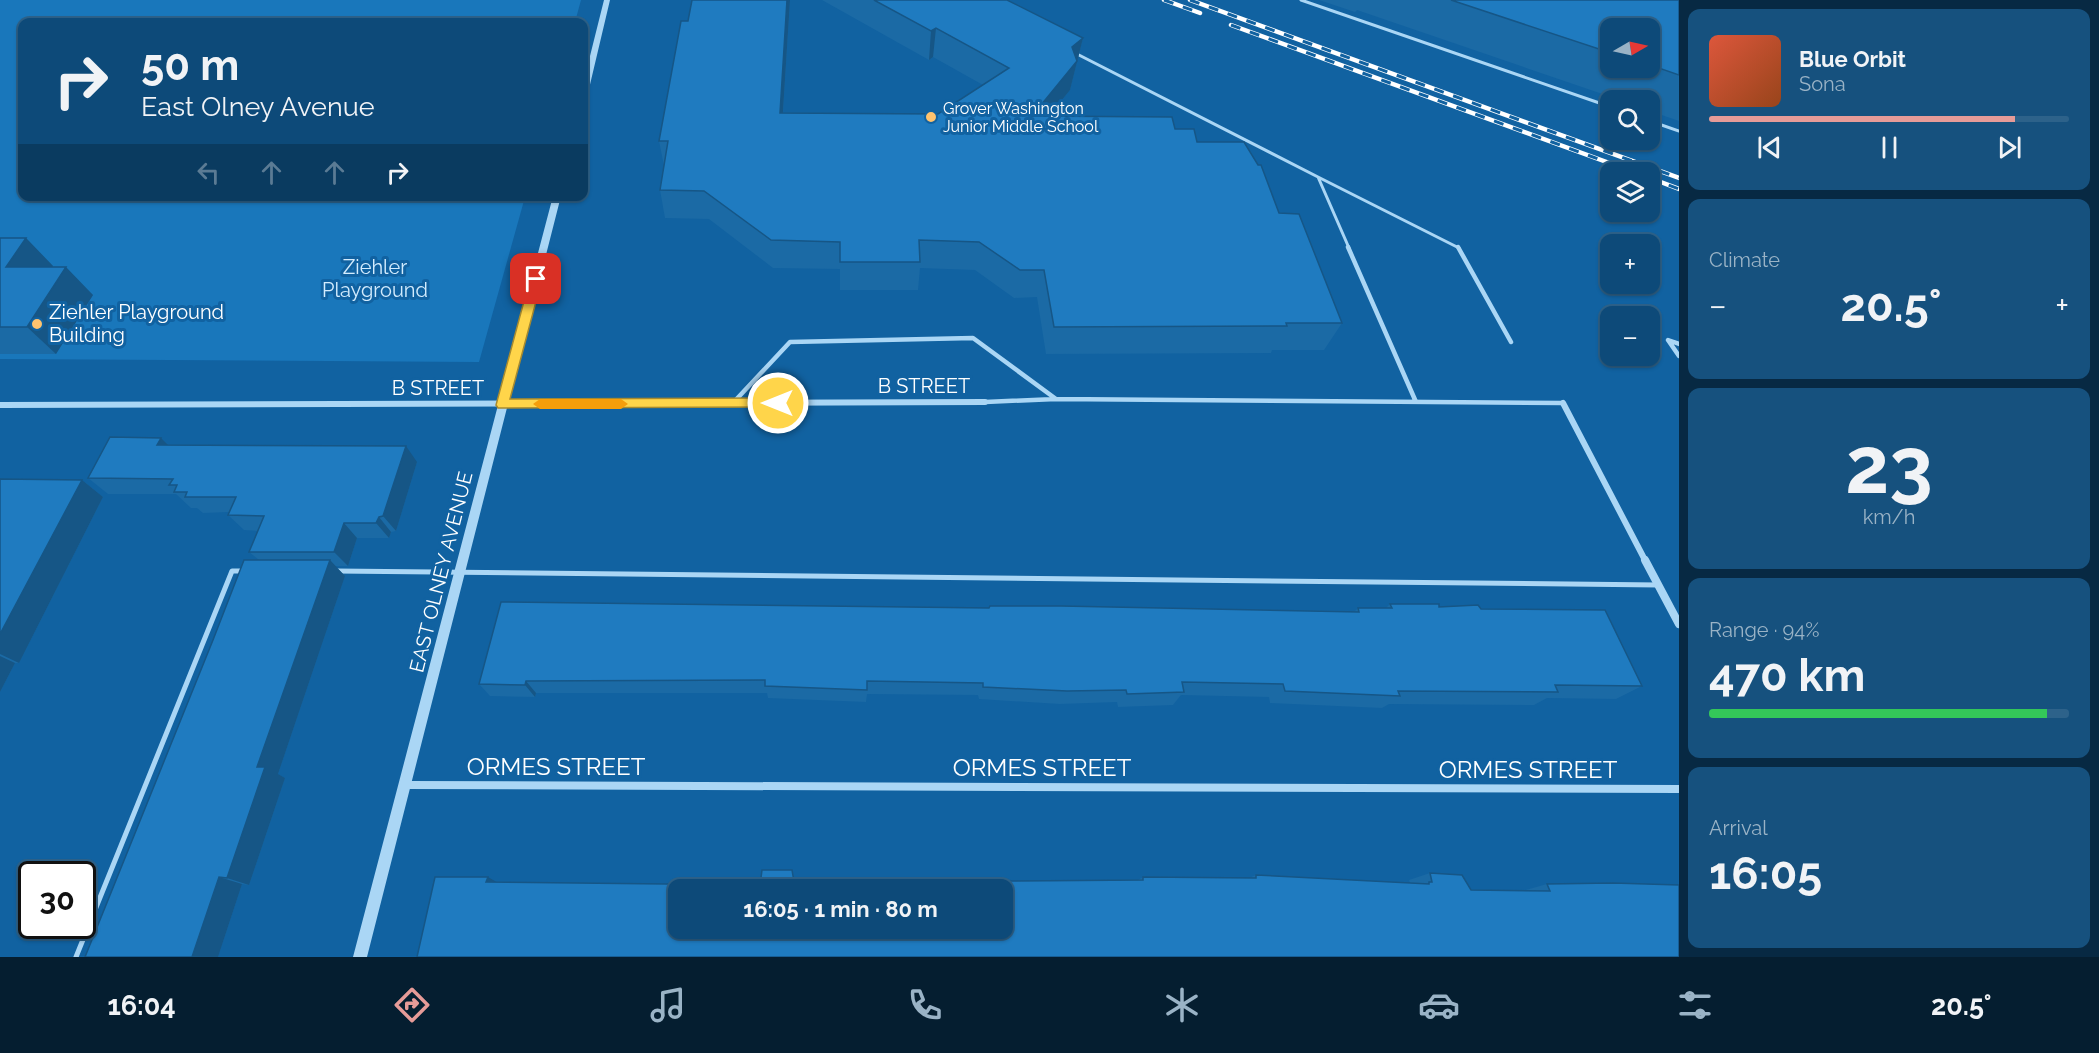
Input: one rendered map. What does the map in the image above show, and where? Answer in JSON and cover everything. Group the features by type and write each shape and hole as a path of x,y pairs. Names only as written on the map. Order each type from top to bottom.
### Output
{"street":[{"path":"588,77 607,0"},
{"name":"EAST OLNEY AVENUE","path":"360,957 556,201"},
{"name":"B STREET","path":"0,405 985,402"},
{"path":"1563,403 1679,624"},
{"name":"ORMES STREET","path":"405,785 1679,789"}],"lane":[{"path":"1301,0 1600,103"},
{"path":"1067,48 1458,246 1511,342"},
{"path":"1660,124 1679,131"},
{"path":"1318,177 1416,402"},
{"path":"732,404 790,342 973,338 1056,399"},
{"path":"1679,344 1668,340 1679,356"},
{"path":"985,402 1056,399 1563,403"},
{"path":"76,957 232,571 254,571"},
{"path":"334,571 1659,585"}],"green space":[{"name":"Ziehler Playground","path":"0,0 581,0 576,18 18,18 18,201 524,201 479,362 0,359"}],"building":[{"path":"692,0 787,0 780,113 938,114 1009,68 936,28 931,31 874,0 1007,0 1083,38 1072,47 1077,61 1032,116 1172,117 1175,129 1194,129 1197,142 1244,142 1258,165 1261,165 1279,213 1299,214 1342,323 1286,323 1287,326 1054,327 1044,270 1020,270 979,242 919,240 920,262 840,262 840,242 771,240 704,191 660,190 668,141 659,141 681,21 688,21"},
{"path":"1451,0 1679,0 1679,75 1660,68 1660,18 1600,18 1600,49"},
{"path":"0,238 26,238 6,267 66,267 27,327 0,327"},
{"path":"110,437 161,438 157,445 406,446 383,516 379,517 376,523 344,523 334,552 249,552 264,516 228,515 236,497 185,497 187,492 174,492 177,485 169,485 173,479 88,478"},
{"path":"0,479 82,480 0,634"},
{"path":"244,560 330,560 257,767 265,767 227,878 219,877 192,957 85,957 92,939 96,939 96,930"},
{"path":"501,602 989,608 990,606 1061,606 1359,612 1358,608 1392,608 1390,604 1439,604 1439,607 1478,605 1481,609 1605,610 1642,686 1555,685 1558,692 1398,691 1400,696 1285,691 1283,684 1182,682 1184,692 1127,694 1126,690 1067,691 983,687 983,683 867,681 867,690 765,686 765,680 526,681 525,685 479,684"},
{"path":"762,870 792,870 794,879 756,879 761,878"},
{"path":"1430,873 1462,875 1471,890 1550,891 1547,884 1679,885 1679,957 417,957 435,877 488,877 486,882 668,884 668,939 1013,939 1013,881 1143,880 1143,877 1256,878 1256,875 1429,884 1432,882"}],"railway":[{"path":"1164,0 1200,13"},
{"path":"1190,0 1679,178"},
{"path":"1231,25 1607,162"},
{"path":"1660,182 1679,189"}],"slow traffic":[{"path":"540,404 621,404"}],"place":[{"name":"Grover Washington Junior Middle School","path":"931,117"},
{"name":"Ziehler Playground Building","path":"37,324"}],"route":[{"path":"536,279 502,405 778,403"}]}
